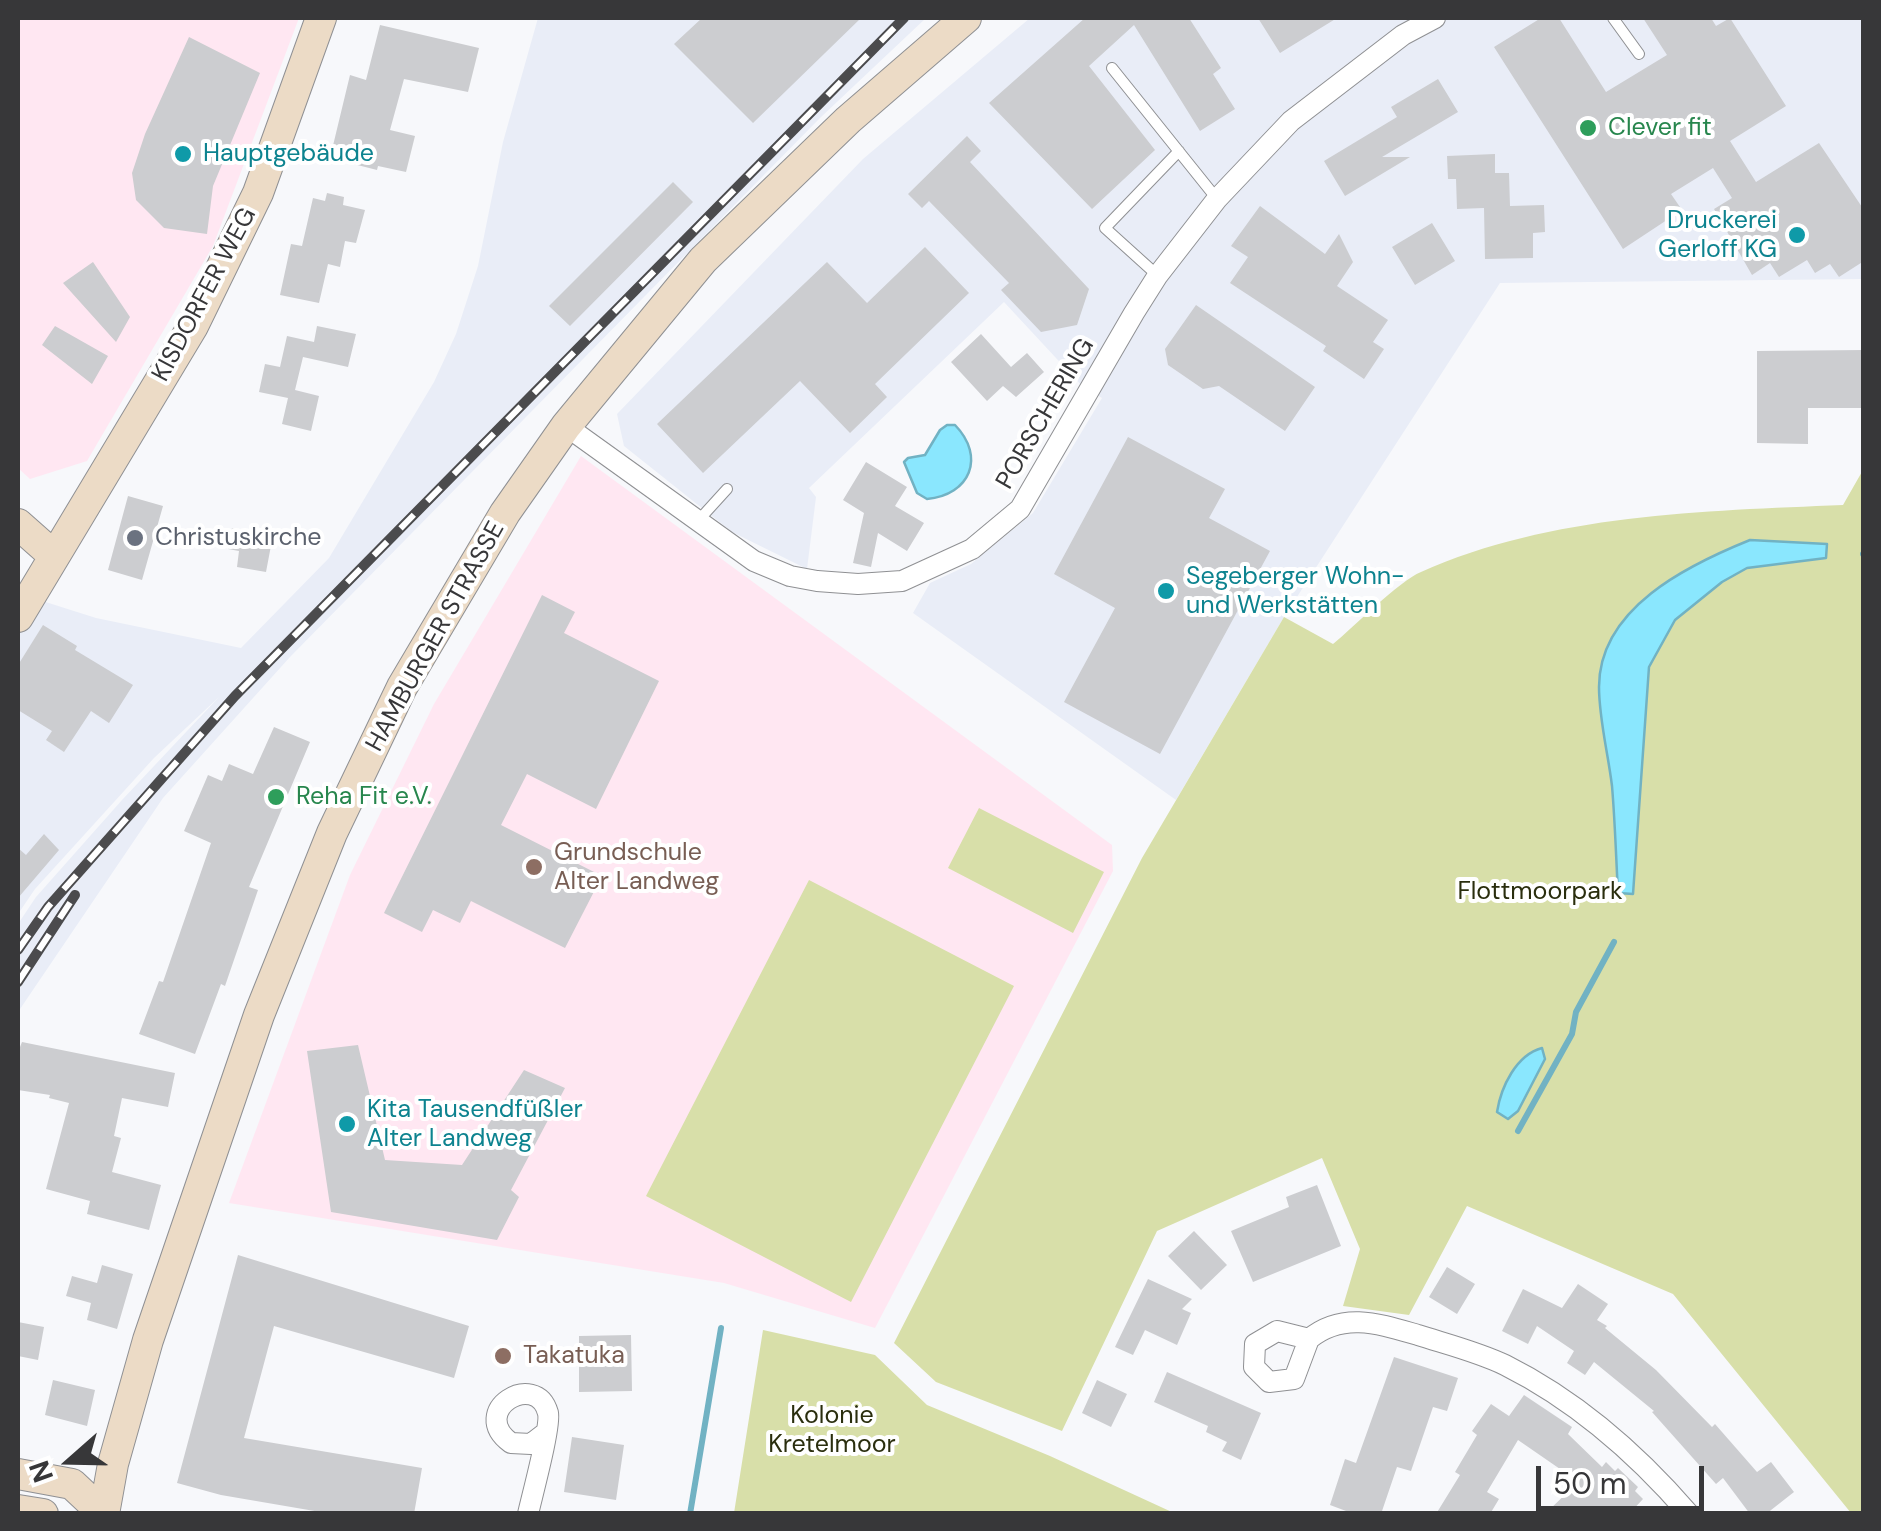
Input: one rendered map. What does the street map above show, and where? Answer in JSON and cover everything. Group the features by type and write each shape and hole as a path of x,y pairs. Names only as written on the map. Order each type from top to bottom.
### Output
{"main road":[{"name":"KISDORFER WEG","path":"18,616 52,554 194,326 258,193 321,18"},
{"name":"HAMBURGER STRASSE","path":"104,1514 113,1464 170,1268 258,1015 332,833 402,687 505,512 566,426 703,260 848,120 966,18"},
{"path":"18,524 52,554"},
{"path":"18,1474 72,1484 104,1514"},
{"path":"18,1510 44,1514"}],"street":[{"name":"PORSCHERING","path":"566,426 754,561 790,576 858,584 902,580 972,549 1020,509 1158,275 1217,199 1291,121 1403,36 1436,18"},
{"path":"1310,1339 1324,1327 1341,1322 1374,1323 1502,1363 1588,1417 1661,1481 1689,1514"},
{"path":"528,1514 544,1434"}],"lane":[{"path":"1614,18 1638,54"},
{"path":"1112,68 1217,199"},
{"path":"1158,275 1105,228 1179,151"},
{"path":"696,522 727,490"}],"shaded area":[{"path":"18,18 299,18 213,246 87,461 30,479 18,468"},
{"path":"538,18 926,18 820,118 290,657 163,798 18,1012 18,924 36,897 219,697 154,758 35,889 18,914 18,626 33,598 96,618 241,648 329,558 434,382 456,334 478,266 503,142"},
{"path":"1030,18 1863,18 1863,279 1500,283 1284,617 1176,800 913,613 930,583 971,564 1033,513 1102,398 1082,386 1004,302 809,488 816,497 807,569 732,532 624,446 617,414 863,159"},
{"path":"581,456 1112,845 1113,871 875,1328 724,1283 229,1203 350,875 434,704"}],"green space":[{"name":"Flottmoorpark","path":"1863,470 1863,1513 1851,1513 1673,1294 1467,1206 1409,1315 1343,1306 1360,1249 1322,1158 1157,1231 1062,1431 936,1382 894,1343 1142,858 1284,617 1333,644 1412,577 1471,553 1522,538 1628,519 1843,505"},
{"path":"979,808 1104,872 1073,933 948,868"},
{"path":"809,880 1014,986 851,1302 646,1196"},
{"name":"Kolonie Kretelmoor","path":"763,1330 875,1355 927,1405 1174,1513 734,1513"}],"water":[{"path":"947,425 955,425 964,437 970,450 969,472 954,490 927,499 917,493 904,462 925,455"},
{"path":"1750,540 1827,544 1826,558 1747,568 1722,582 1675,620 1649,667 1633,894 1618,893 1612,786 1599,699 1603,659 1630,612 1651,593 1700,562"},
{"path":"1542,1048 1545,1059 1518,1111 1508,1119 1497,1112 1506,1083 1525,1057"}],"building":[{"path":"702,18 861,18 753,123 674,44"},
{"path":"1085,18 1189,18 1221,68 1213,74 1235,109 1200,131 1134,25 1089,66 1155,150 1092,209 989,103"},
{"path":"1258,18 1337,18 1280,53"},
{"path":"1541,18 1559,18 1606,92 1667,55 1643,18 1711,18 1716,26 1730,18 1786,106 1730,141 1756,182 1819,143 1864,210 1864,261 1839,277 1830,264 1815,273 1807,260 1779,277 1770,263 1752,275 1714,209 1732,198 1713,168 1671,194 1682,210 1623,249 1494,47"},
{"path":"380,25 479,48 468,92 404,79 390,130 415,136 406,172 378,166 377,170 330,158 350,75 366,80"},
{"name":"Hauptgebäude","path":"189,37 260,73 213,186 207,234 164,228 136,200 132,173 145,134"},
{"path":"1438,79 1458,112 1382,157 1410,157 1345,196 1324,161 1397,117 1391,107"},
{"path":"967,136 981,151 970,162 1089,289 1077,325 1041,332 1001,290 1009,283 929,201 922,208 908,194"},
{"path":"1495,154 1495,173 1509,173 1510,206 1544,205 1545,232 1533,233 1533,258 1485,259 1484,208 1457,209 1456,179 1448,179 1447,156"},
{"path":"673,182 693,202 570,326 549,306"},
{"path":"327,193 344,197 343,205 365,210 356,243 345,241 340,267 328,264 319,303 280,295 291,244 302,246 313,198 325,201"},
{"path":"1260,206 1325,254 1339,234 1353,262 1337,286 1388,320 1373,342 1384,349 1364,379 1323,351 1326,346 1230,283 1248,257 1231,246"},
{"path":"1432,223 1455,261 1415,285 1392,247"},
{"path":"925,247 969,293 875,384 887,397 850,433 800,381 703,473 657,424 827,262 867,303"},
{"path":"93,262 130,317 116,342 63,283"},
{"path":"1196,305 1315,387 1285,431 1219,386 1203,389 1168,365 1165,349"},
{"path":"55,326 108,356 92,384 42,345"},
{"path":"317,326 356,334 348,367 303,357 295,390 319,396 311,431 282,424 288,398 259,392 265,364 280,367 287,336 314,342"},
{"path":"981,334 1011,367 1027,353 1044,372 1016,397 1003,386 987,401 951,362"},
{"path":"1864,350 1864,408 1808,408 1808,444 1757,443 1757,351"},
{"name":"Segeberger Wohn- und Werkstätten","path":"1128,437 1225,489 1209,518 1270,551 1160,754 1064,702 1115,608 1054,574"},
{"path":"866,462 907,487 895,506 924,523 907,551 878,533 871,567 853,563 864,513 843,500"},
{"name":"Christuskirche","path":"128,496 163,506 142,580 108,570"},
{"path":"232,528 273,535 266,572 237,567 239,551 228,549"},
{"path":"542,595 575,612 564,633 659,681 596,809 527,774 501,825 602,876 565,948 471,901 460,923 433,910 422,932 384,913"},
{"path":"43,625 77,646 75,650 133,685 109,723 91,711 64,752 46,740 52,731 18,710 18,665"},
{"path":"274,727 310,742 249,887 258,890 225,986 221,984 195,1054 139,1034 159,981 163,982 211,843 184,831 208,775 222,781 229,764 253,774"},
{"path":"44,834 59,850 18,898 18,848 26,855"},
{"path":"22,1042 175,1073 168,1107 122,1098 114,1136 121,1138 112,1172 161,1185 149,1230 87,1214 90,1201 46,1189 69,1103 49,1098 50,1095 18,1090 18,1052"},
{"name":"Kita Tausendfüßler Alter Landweg","path":"358,1045 385,1160 462,1165 524,1070 565,1088 511,1190 519,1197 497,1240 331,1212 307,1051"},
{"path":"1317,1185 1341,1246 1253,1282 1231,1231 1289,1207 1286,1197"},
{"path":"1194,1231 1227,1265 1201,1290 1168,1256"},
{"path":"238,1255 469,1326 454,1378 274,1326 244,1438 422,1468 414,1514 332,1514 221,1495 177,1483"},
{"path":"102,1265 133,1274 117,1329 87,1320 91,1303 66,1296 72,1276 97,1283"},
{"path":"1447,1267 1475,1284 1457,1314 1429,1297"},
{"path":"1148,1279 1192,1299 1182,1309 1191,1313 1177,1345 1145,1330 1133,1355 1115,1347"},
{"path":"1578,1284 1608,1304 1597,1320 1605,1328 1656,1370 1712,1427 1715,1424 1757,1472 1771,1462 1794,1492 1766,1514 1750,1514 1723,1478 1716,1484 1654,1411 1594,1362 1585,1375 1567,1363 1574,1351 1537,1326 1528,1344 1502,1331 1523,1289 1562,1308"},
{"path":"18,1322 44,1327 38,1360 18,1356"},
{"path":"631,1335 632,1391 579,1392 579,1336"},
{"path":"1394,1357 1458,1378 1447,1411 1433,1407 1411,1471 1397,1467 1381,1514 1354,1514 1330,1505 1345,1459 1356,1463"},
{"path":"1167,1372 1261,1413 1241,1460 1222,1451 1227,1442 1206,1432 1208,1426 1154,1402"},
{"path":"53,1380 95,1390 87,1426 45,1415"},
{"path":"1097,1380 1127,1394 1111,1427 1082,1413"},
{"path":"1524,1395 1572,1427 1568,1434 1602,1467 1606,1462 1615,1471 1618,1468 1638,1487 1635,1491 1643,1499 1629,1514 1545,1514 1576,1484 1518,1440 1487,1492 1499,1499 1490,1514 1436,1514 1460,1475 1455,1472 1477,1435 1472,1431 1491,1404 1509,1416"},
{"path":"572,1437 624,1445 616,1500 564,1492"}],"waterway":[{"path":"1518,1131 1572,1034 1576,1012 1614,942"},
{"path":"690,1514 721,1328"}],"railway":[{"path":"18,950 48,907 235,696 904,18"},
{"path":"18,982 75,895"}],"place":[{"name":"Clever fit","path":"1588,128"},
{"name":"Hauptgebäude","path":"183,154"},
{"name":"Druckerei Gerloff KG","path":"1797,235"},
{"name":"Christuskirche","path":"135,538"},
{"name":"Segeberger Wohn- und Werkstätten","path":"1166,591"},
{"name":"Reha Fit e.V.","path":"276,797"},
{"name":"Grundschule Alter Landweg","path":"534,867"},
{"name":"Kita Tausendfüßler Alter Landweg","path":"347,1124"},
{"name":"Takatuka","path":"503,1356"}]}
